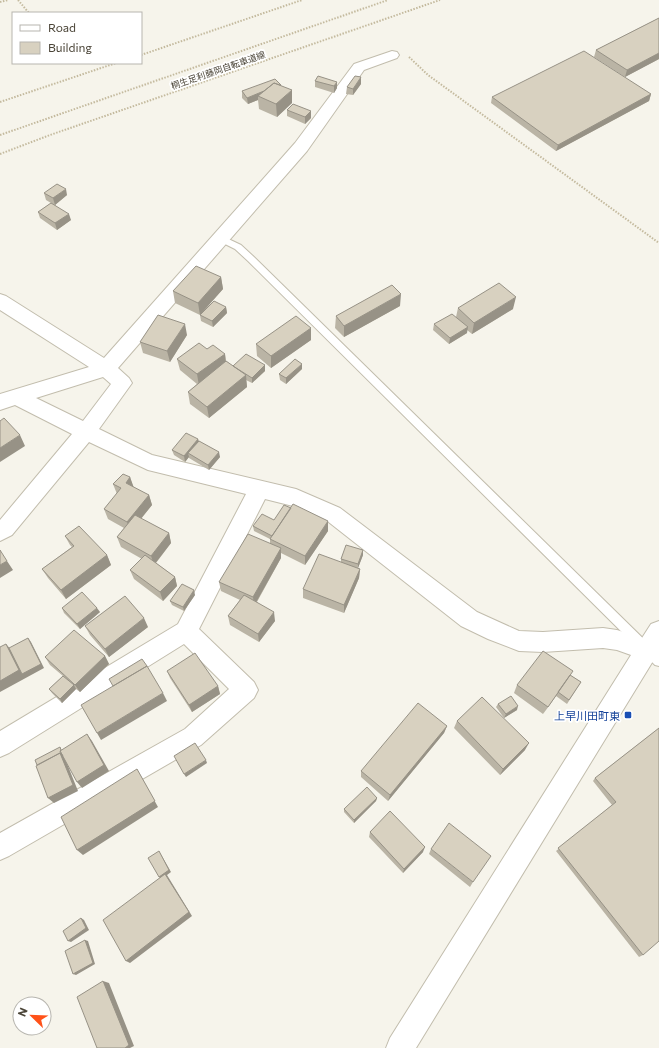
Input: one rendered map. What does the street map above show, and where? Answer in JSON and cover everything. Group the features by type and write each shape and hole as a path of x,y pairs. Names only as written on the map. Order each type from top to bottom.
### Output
{"street":[{"path":"8,399 106,369 301,147 359,67 392,56"},
{"path":"0,301 106,369 122,383 86,431 5,529 0,532"},
{"path":"8,399 86,431 148,462 260,488 296,498 333,514 469,619 519,642 603,638 656,648 400,1048"},
{"path":"0,745 186,631 260,488"},
{"path":"0,847 193,737 246,690 186,631"}],"lane":[{"path":"222,238 238,247 256,264 656,648"}],"path":[{"path":"0,2 8,0"},
{"path":"18,0 28,12"},
{"path":"142,55 302,0"},
{"path":"0,135 388,0"},
{"name":"桐生足利藤岡自転車道線","path":"0,154 57,132 440,0"},
{"path":"392,56 402,53 406,55 428,75 659,243"},
{"path":"0,102 113,64"}],"building":[{"path":"659,18 659,53 627,70 596,50"},
{"path":"584,51 651,94 558,145 492,97"},
{"path":"318,76 337,82 334,86 315,81"},
{"path":"355,76 361,77 353,89 347,87"},
{"path":"275,79 281,85 274,83 264,91 247,98 242,91"},
{"path":"274,83 292,90 276,104 258,96"},
{"path":"293,104 311,111 305,117 287,110"},
{"path":"57,184 66,189 53,198 44,193"},
{"path":"51,203 69,214 55,223 38,212"},
{"path":"196,266 221,277 198,303 173,291"},
{"path":"499,283 516,297 474,323 458,308"},
{"path":"392,285 401,294 344,326 336,316"},
{"path":"214,301 226,307 212,321 200,315"},
{"path":"452,314 468,327 450,338 434,324"},
{"path":"158,315 185,324 167,351 140,342"},
{"path":"296,316 311,328 271,356 256,344"},
{"path":"199,343 207,349 213,345 225,354 197,374 177,359"},
{"path":"246,354 265,365 252,378 233,366"},
{"path":"295,359 302,364 286,378 279,374"},
{"path":"226,361 246,375 207,407 188,392"},
{"path":"4,418 20,435 0,448 0,421"},
{"path":"186,433 198,439 184,456 172,450"},
{"path":"199,441 219,452 208,465 188,453"},
{"path":"123,474 130,477 126,483 149,495 127,522 104,509 121,488 113,484"},
{"path":"293,504 328,521 305,556 270,539"},
{"path":"284,505 291,508 272,536 253,526 262,514 274,520"},
{"path":"135,515 169,533 151,556 117,537"},
{"path":"79,526 107,555 61,590 42,569 74,546 65,536"},
{"path":"248,534 281,548 253,597 219,582"},
{"path":"346,545 363,550 358,564 341,559"},
{"path":"0,550 7,561 0,565"},
{"path":"319,554 360,569 344,605 303,589"},
{"path":"145,555 175,577 160,592 130,570"},
{"path":"182,584 194,590 183,607 170,601"},
{"path":"82,592 97,608 77,624 62,608"},
{"path":"244,595 274,612 258,634 228,616"},
{"path":"125,596 144,618 105,649 85,626"},
{"path":"74,630 105,656 75,685 45,657"},
{"path":"28,638 41,664 22,674 9,648"},
{"path":"6,644 19,670 0,681 0,647"},
{"path":"543,651 573,671 548,707 517,685"},
{"path":"195,653 218,686 189,705 167,671"},
{"path":"142,659 147,666 113,686 109,679"},
{"path":"147,666 163,693 97,733 81,705"},
{"path":"570,675 581,682 569,700 558,692"},
{"path":"63,676 74,685 60,699 49,689"},
{"path":"511,696 518,706 506,714 498,704"},
{"path":"482,697 529,743 503,769 457,721"},
{"path":"418,703 447,726 390,795 361,771"},
{"path":"659,728 659,941 643,955 558,848 616,802 595,778"},
{"path":"87,734 104,765 77,782 60,751"},
{"path":"195,743 206,760 184,774 174,756"},
{"path":"60,747 60,751 63,756 60,753 37,765 35,760"},
{"path":"60,753 73,785 48,798 36,766"},
{"path":"137,769 155,801 77,850 61,817"},
{"path":"367,787 377,798 354,820 344,809"},
{"path":"390,811 425,847 404,869 370,832"},
{"path":"449,823 491,856 473,882 431,849"},
{"path":"159,851 169,870 159,877 148,858"},
{"path":"165,874 189,912 126,961 103,920"},
{"path":"81,918 86,928 68,941 63,931"},
{"path":"85,940 93,963 73,974 65,951"},
{"path":"103,981 129,1045 125,1048 97,1048 77,997"}],"place":[{"name":"上早川田町東","path":"628,715"}]}
